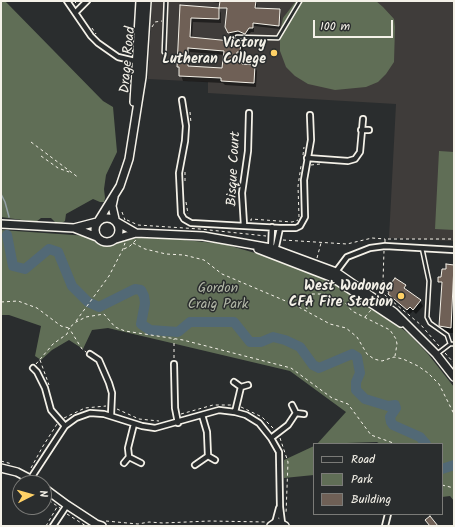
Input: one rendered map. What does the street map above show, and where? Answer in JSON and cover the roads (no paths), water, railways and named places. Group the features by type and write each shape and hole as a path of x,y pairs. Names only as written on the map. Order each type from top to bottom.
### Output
{"main road":[{"name":"Drage Road","path":"140,1 140,62"},
{"name":"Drage Road","path":"98,221 120,186 129,158 135,120 134,108 147,1"},
{"name":"Drage Road","path":"114,197 112,206 116,221"},
{"path":"74,228 98,221 105,217 116,221 136,233"},
{"path":"97,237 95,229 98,221"},
{"path":"116,221 120,231 116,239"},
{"path":"2,224 74,228 106,242 136,233 203,236 243,242 315,264 375,301 439,352 454,377"},
{"path":"273,250 334,275"},
{"path":"1,468 29,475"},
{"path":"52,496 65,508 96,524 102,523"}],"street":[{"path":"67,1 76,12 91,36 103,48 118,57 140,62"},
{"path":"76,12 87,1"},
{"path":"182,100 186,134 179,182 181,214 186,221 191,223 280,228 298,227 304,220 305,157 310,140 310,116"},
{"name":"Bisque Court","path":"247,226 242,193 248,151 248,113"},
{"path":"305,157 348,161 355,160 360,152 363,119"},
{"path":"361,130 369,130"},
{"path":"272,227 273,250"},
{"path":"273,250 278,239 280,228"},
{"path":"334,275 352,254 370,248 385,246 454,250"},
{"path":"90,354 99,360 109,383 112,407 111,415"},
{"path":"174,364 176,414 178,423"},
{"path":"33,368 37,372 45,388 51,410 65,426"},
{"path":"234,382 240,387"},
{"path":"240,387 248,385"},
{"path":"235,412 240,387"},
{"path":"292,405 296,413"},
{"path":"34,475 65,426 76,418 90,414 111,415 134,424 155,428 178,423 219,410 235,412 246,415 259,423 271,438 279,452 280,507 278,522"},
{"path":"296,413 304,414"},
{"path":"271,438 288,426 296,413"},
{"path":"202,415 207,432 208,456"},
{"path":"124,464 129,457 128,448 134,424"},
{"path":"208,456 215,460"},
{"path":"195,465 208,456"},
{"path":"129,457 141,463"},
{"path":"53,526 65,508"},
{"path":"385,526 388,515"}],"lane":[{"path":"164,52 166,1"},
{"path":"237,37 278,38 300,1"},
{"path":"422,248 429,281 427,317 430,323 447,336 450,344"},
{"path":"439,352 450,344 454,344"}],"waterway":[{"path":"1,194 9,217"},
{"path":"7,235 13,266 25,269 49,249 58,252 72,286 88,302 99,307 135,289 141,290 145,303 141,324 150,330 178,332 190,322 234,322 250,342 261,342 273,337 285,340 300,347 313,365 319,368 352,354 357,357 360,373 356,382 356,390 365,399 388,406 395,405 396,408 390,417 393,425 420,437 425,443"},
{"path":"443,469 454,465"}],"place":[{"name":"Victory Lutheran College","path":"274,53"},
{"name":"West Wodonga CFA Fire Station","path":"401,296"}],"park label":[{"name":"Gordon Craig Park","path":"218,298"}]}
